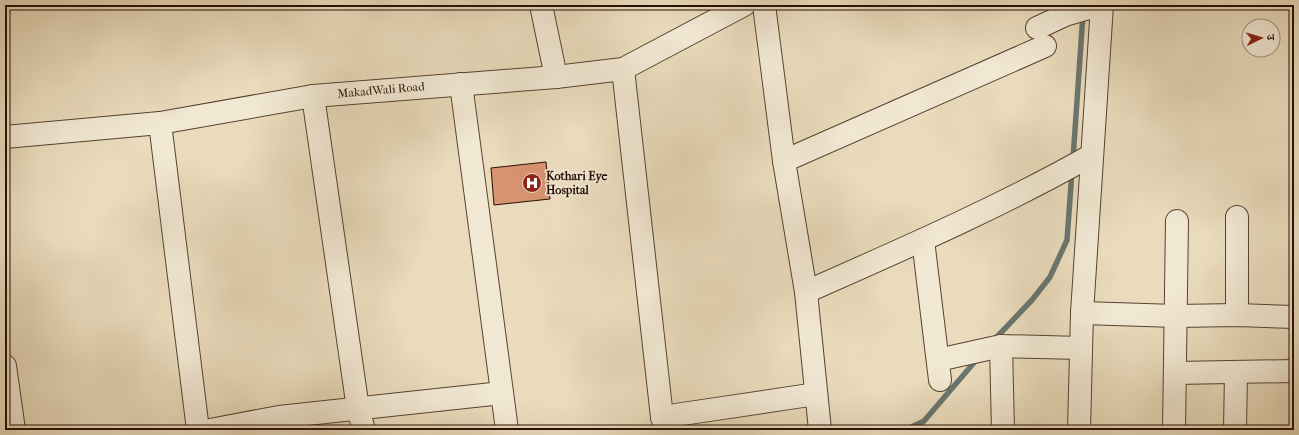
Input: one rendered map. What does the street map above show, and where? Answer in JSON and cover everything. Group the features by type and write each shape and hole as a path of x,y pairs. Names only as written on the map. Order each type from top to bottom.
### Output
{"street":[{"path":"541,5 556,77"},
{"name":"MakadWali Road","path":"5,137 160,123 314,96 556,77 623,69 744,5"},
{"path":"764,5 784,161 806,292 820,430"},
{"path":"784,161 1041,37 1065,15 1099,5"},
{"path":"1079,430 1082,312 1102,5"},
{"path":"623,69 664,424 816,394"},
{"path":"461,84 507,430"},
{"path":"314,96 358,409 364,430"},
{"path":"160,123 198,430"},
{"path":"806,292 923,240 1057,175 1092,155"},
{"path":"1237,216 1237,315"},
{"path":"1174,430 1177,221"},
{"path":"923,240 939,370 1001,346 1081,348"},
{"path":"1082,312 1176,316 1237,315 1294,317"},
{"path":"1001,346 1003,430"},
{"path":"5,366 14,430"},
{"path":"1175,373 1294,370"},
{"path":"1235,430 1236,372"},
{"path":"210,430 280,424 358,409 502,393"}],"building":[{"path":"546,162 550,199 494,205 491,168"}],"waterway":[{"path":"1073,159 1083,14"},
{"path":"993,341 1032,300 1050,277 1067,240 1072,171"},
{"path":"905,430 924,421 978,358"}],"place":[{"name":"Kothari Eye Hospital","path":"532,183"}]}
